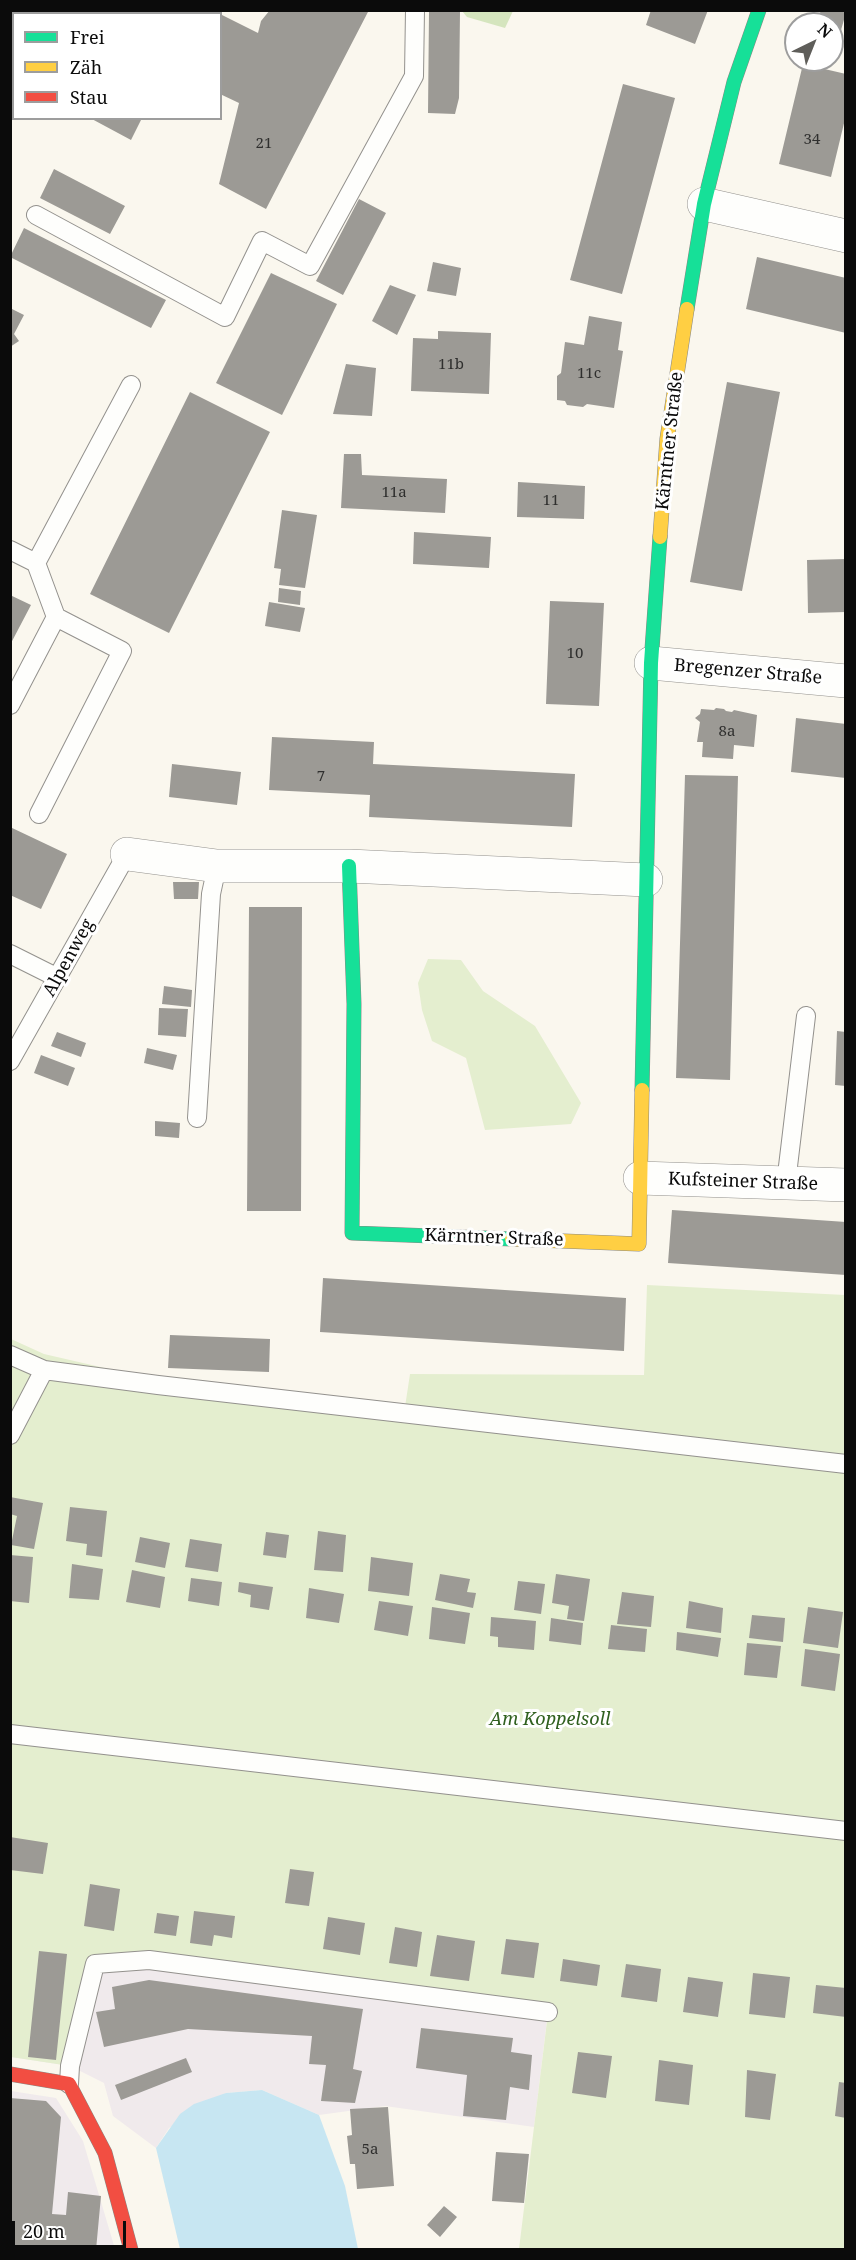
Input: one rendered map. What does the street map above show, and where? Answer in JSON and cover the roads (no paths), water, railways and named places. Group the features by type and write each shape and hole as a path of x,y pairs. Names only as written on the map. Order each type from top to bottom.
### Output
{"street":[{"name":"Kärntner Straße","path":"349,866 354,1004 352,1233 639,1244 651,663 667,439 704,204 734,82 759,10"},
{"path":"704,204 846,236"},
{"name":"Bregenzer Straße","path":"651,663 846,681"},
{"path":"127,854 217,866 349,866 646,880"},
{"name":"Kufsteiner Straße","path":"640,1178 846,1185"},
{"path":"10,2074 69,2084 105,2153 131,2250"}],"lane":[{"path":"36,215 225,317 262,242 310,266 414,76 415,10"},
{"path":"36,563 131,385"},
{"path":"10,550 36,563 56,617 122,651 39,814"},
{"path":"10,705 56,617"},
{"name":"Alpenweg","path":"10,1061 127,854"},
{"path":"197,1118 211,894 217,866"},
{"path":"10,954 58,978"},
{"path":"786,1183 806,1016"},
{"path":"10,1355 44,1370 158,1385 846,1464"},
{"path":"10,1435 44,1370"},
{"path":"10,1734 846,1831"},
{"path":"69,2084 70,2066 94,1964 149,1960 548,2012"}],"water":[{"path":"262,2090 319,2115 345,2186 358,2249 180,2249 156,2148 180,2114 194,2104 226,2093"}],"park label":[{"name":"Am Koppelsoll","path":"550,1720"}]}
